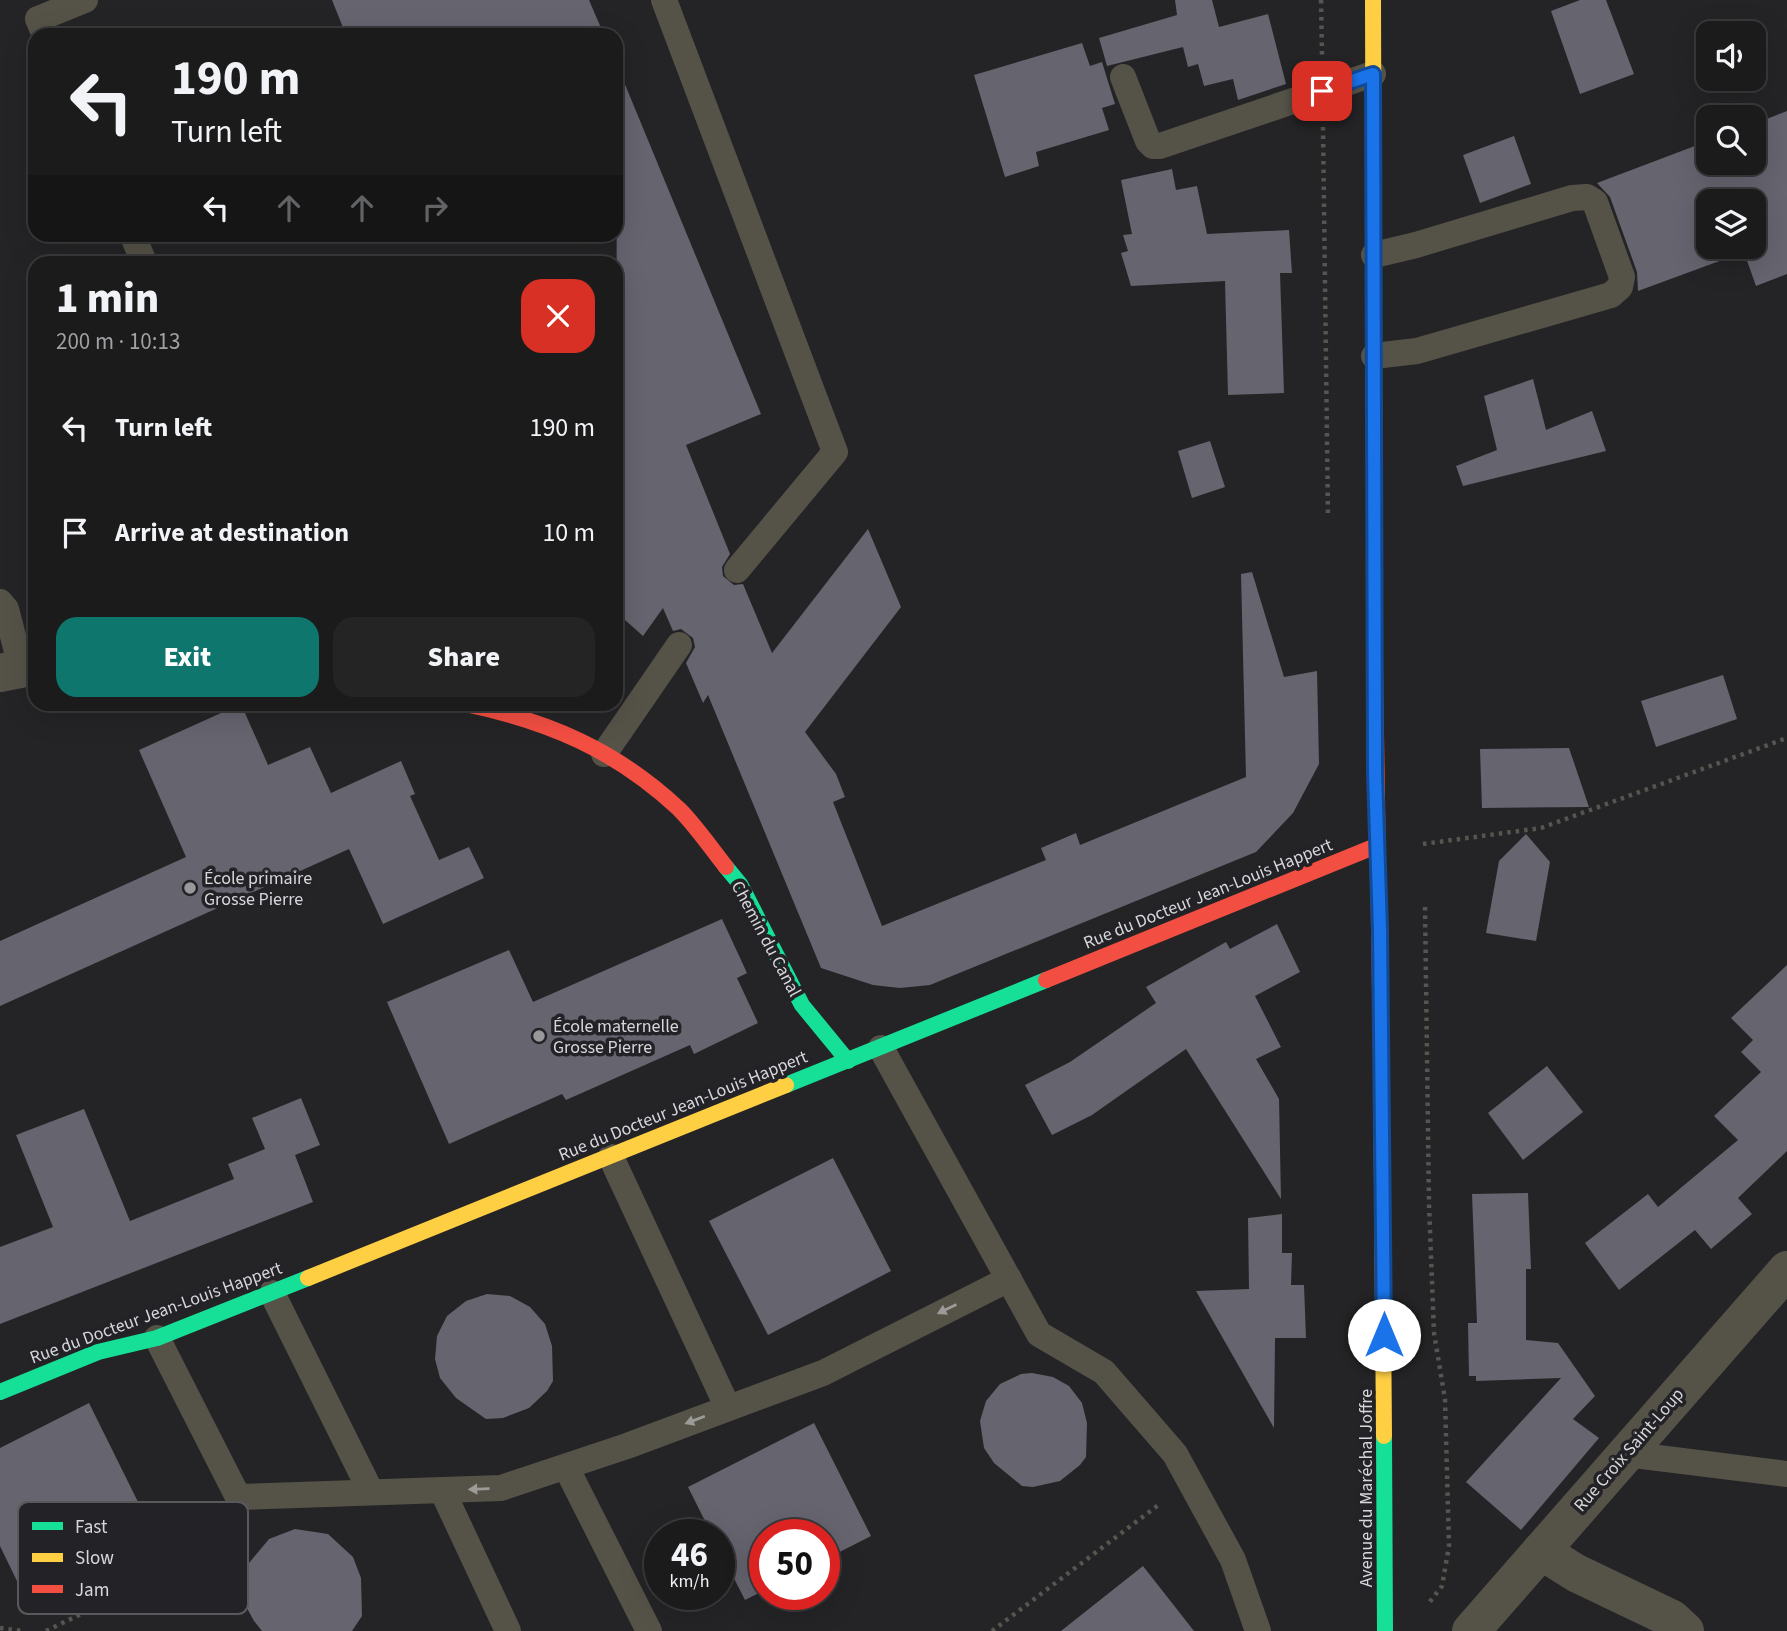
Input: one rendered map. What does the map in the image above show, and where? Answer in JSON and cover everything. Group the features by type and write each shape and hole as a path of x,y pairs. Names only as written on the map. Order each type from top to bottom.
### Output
{"street":[{"name":"Avenue du Maréchal Joffre","path":"1373,0 1376,846 1380,930 1385,1631"},
{"name":"Chemin du Canal","path":"517,711 576,736 680,810 740,884 802,1005 848,1061"},
{"name":"Rue du Docteur Jean-Louis Happert","path":"0,1392 99,1352 157,1338 272,1293 1376,846"},
{"name":"Rue Croix Saint-Loup","path":"1471,1631 1787,1270"},
{"path":"1541,1550 1576,1573 1672,1619 1685,1631"}],"lane":[{"path":"42,28 38,19 85,0"},
{"path":"664,0 835,452 737,570"},
{"path":"1124,76 1153,146 1160,146 1373,74"},
{"path":"1374,255 1416,246 1572,198 1587,197 1595,202 1622,277 1620,287 1611,295 1417,351 1374,356"},
{"path":"0,602 6,610 19,669"},
{"path":"604,754 679,645"},
{"path":"881,1048 1039,1334 1104,1372 1175,1454 1233,1560 1258,1631"},
{"path":"611,1157 728,1408"},
{"path":"157,1338 238,1497 501,1488 566,1467 822,1373 1009,1279"},
{"path":"272,1293 371,1492"},
{"path":"1626,1454 1787,1474"},
{"path":"566,1467 649,1631"},
{"path":"442,1490 508,1631"}],"path":[{"path":"1321,0 1329,522"},
{"path":"1423,844 1541,828 1787,738"},
{"path":"1423,832 1423,856"},
{"path":"1425,894 1429,1204 1434,1333 1445,1399 1448,1520 1448,1546 1442,1587 1429,1603"},
{"path":"992,1631 1190,1481"},
{"path":"237,1502 238,1497"},
{"path":"46,1631 81,1614"},
{"path":"0,1628 22,1631"}],"building":[{"path":"332,0 589,0 601,28 343,28"},
{"path":"1175,0 1212,0 1219,27 1268,14 1286,84 1238,100 1233,79 1204,86 1198,64 1188,67 1183,47 1107,66 1099,38 1177,15"},
{"path":"1580,0 1606,0 1634,74 1580,94 1551,11"},
{"path":"1082,43 1090,66 1102,62 1115,104 1102,108 1109,130 1036,152 1039,166 1005,177 974,75"},
{"path":"623,80 761,414 686,445 730,554 722,567 723,576 734,585 743,584 772,653 868,529 901,607 805,732 836,774 845,797 833,802 882,926 1046,860 1041,848 1076,833 1080,845 1246,777 1241,574 1252,572 1284,677 1317,671 1319,764 1293,813 1256,852 930,985 900,988 873,985 821,968 708,695 703,703 686,663 695,647 693,638 681,629 673,631 663,608 643,636 623,618 623,256 617,256 617,242 623,242"},
{"path":"1787,111 1787,274 1756,286 1746,259 1766,259 1766,189 1696,189 1696,259 1725,259 1638,291 1637,272 1610,197 1597,183 1696,146 1696,175 1766,175 1766,119"},
{"path":"1514,136 1531,184 1480,203 1463,155"},
{"path":"1172,169 1176,190 1197,186 1207,234 1289,230 1292,273 1280,273 1284,393 1228,395 1225,281 1131,286 1121,253 1128,251 1123,235 1132,234 1121,180"},
{"path":"1533,379 1546,430 1592,411 1606,451 1463,486 1456,466 1497,450 1484,396"},
{"path":"1210,441 1225,487 1192,498 1178,451"},
{"path":"1723,675 1737,719 1656,747 1641,701"},
{"name":"École primaire Grosse Pierre","path":"225,711 244,711 268,765 310,747 331,793 401,761 415,794 410,796 439,860 469,847 484,878 383,924 349,849 0,1006 0,941 186,857 139,750"},
{"path":"1569,748 1589,807 1482,808 1480,749"},
{"path":"1526,834 1550,862 1536,941 1486,933 1499,861"},
{"name":"École maternelle Grosse Pierre","path":"722,919 747,973 737,978 758,1023 694,1054 690,1045 566,1100 562,1094 449,1144 387,1002 509,950 533,1002"},
{"path":"1277,924 1300,972 1255,996 1281,1047 1256,1059 1279,1099 1281,1199 1186,1049 1092,1115 1052,1135 1025,1085 1070,1062 1156,1003 1146,987 1226,942 1230,949"},
{"path":"1787,965 1787,1151 1738,1198 1752,1214 1711,1249 1695,1230 1619,1290 1585,1243 1648,1194 1658,1207 1738,1140 1714,1116 1761,1072 1741,1052 1753,1040 1731,1018"},
{"path":"1547,1066 1583,1112 1523,1160 1488,1113"},
{"path":"301,1098 320,1145 295,1155 313,1202 0,1324 0,1247 53,1227 16,1135 84,1109 130,1221 234,1179 228,1164 265,1149 252,1118"},
{"path":"833,1158 891,1271 768,1335 709,1221"},
{"path":"1528,1193 1531,1269 1526,1269 1526,1340 1558,1343 1595,1396 1573,1419 1599,1438 1521,1530 1466,1482 1561,1378 1476,1381 1476,1376 1469,1376 1468,1323 1477,1323 1472,1194"},
{"path":"1282,1214 1282,1253 1292,1253 1291,1285 1304,1285 1306,1338 1275,1338 1274,1428 1196,1291 1249,1289 1248,1218"},
{"path":"487,1294 510,1296 530,1307 545,1324 552,1346 553,1381 547,1391 529,1408 503,1418 486,1419 456,1398 440,1378 435,1359 437,1336 447,1316 466,1301"},
{"path":"1021,1374 1053,1377 1069,1386 1082,1403 1087,1423 1086,1457 1080,1465 1060,1481 1033,1487 1022,1486 994,1463 984,1448 980,1421 986,1401 1000,1384"},
{"path":"89,1403 138,1502 18,1502 17,1581 0,1546 0,1448"},
{"path":"814,1423 871,1536 840,1552 840,1519 749,1519 749,1598 745,1600 735,1580 735,1519 704,1519 688,1487"},
{"path":"295,1529 328,1534 353,1557 361,1578 362,1616 352,1631 262,1631 248,1610 248,1567 269,1539"},
{"path":"1143,1566 1194,1631 1061,1631"}],"traffic: fast":[{"path":"1374,345 1375,667"},
{"path":"726,867 740,884 802,1005 848,1061"},
{"path":"786,1085 1046,980"},
{"path":"0,1392 98,1352 157,1338 308,1278"},
{"path":"1384,1436 1385,1631"}],"traffic: slow":[{"path":"1373,0 1374,345"},
{"path":"1381,1058 1384,1436"},
{"path":"308,1278 786,1085"}],"traffic: jam":[{"path":"1375,667 1381,1058"},
{"path":"495,711 553,729 631,770 679,809 726,867"},
{"path":"1046,980 1376,846"}],"place":[{"name":"École primaire Grosse Pierre","path":"190,888"},
{"name":"École maternelle Grosse Pierre","path":"539,1036"}],"route":[{"path":"1322,91 1373,74 1375,773 1380,930 1384,1335"}]}
